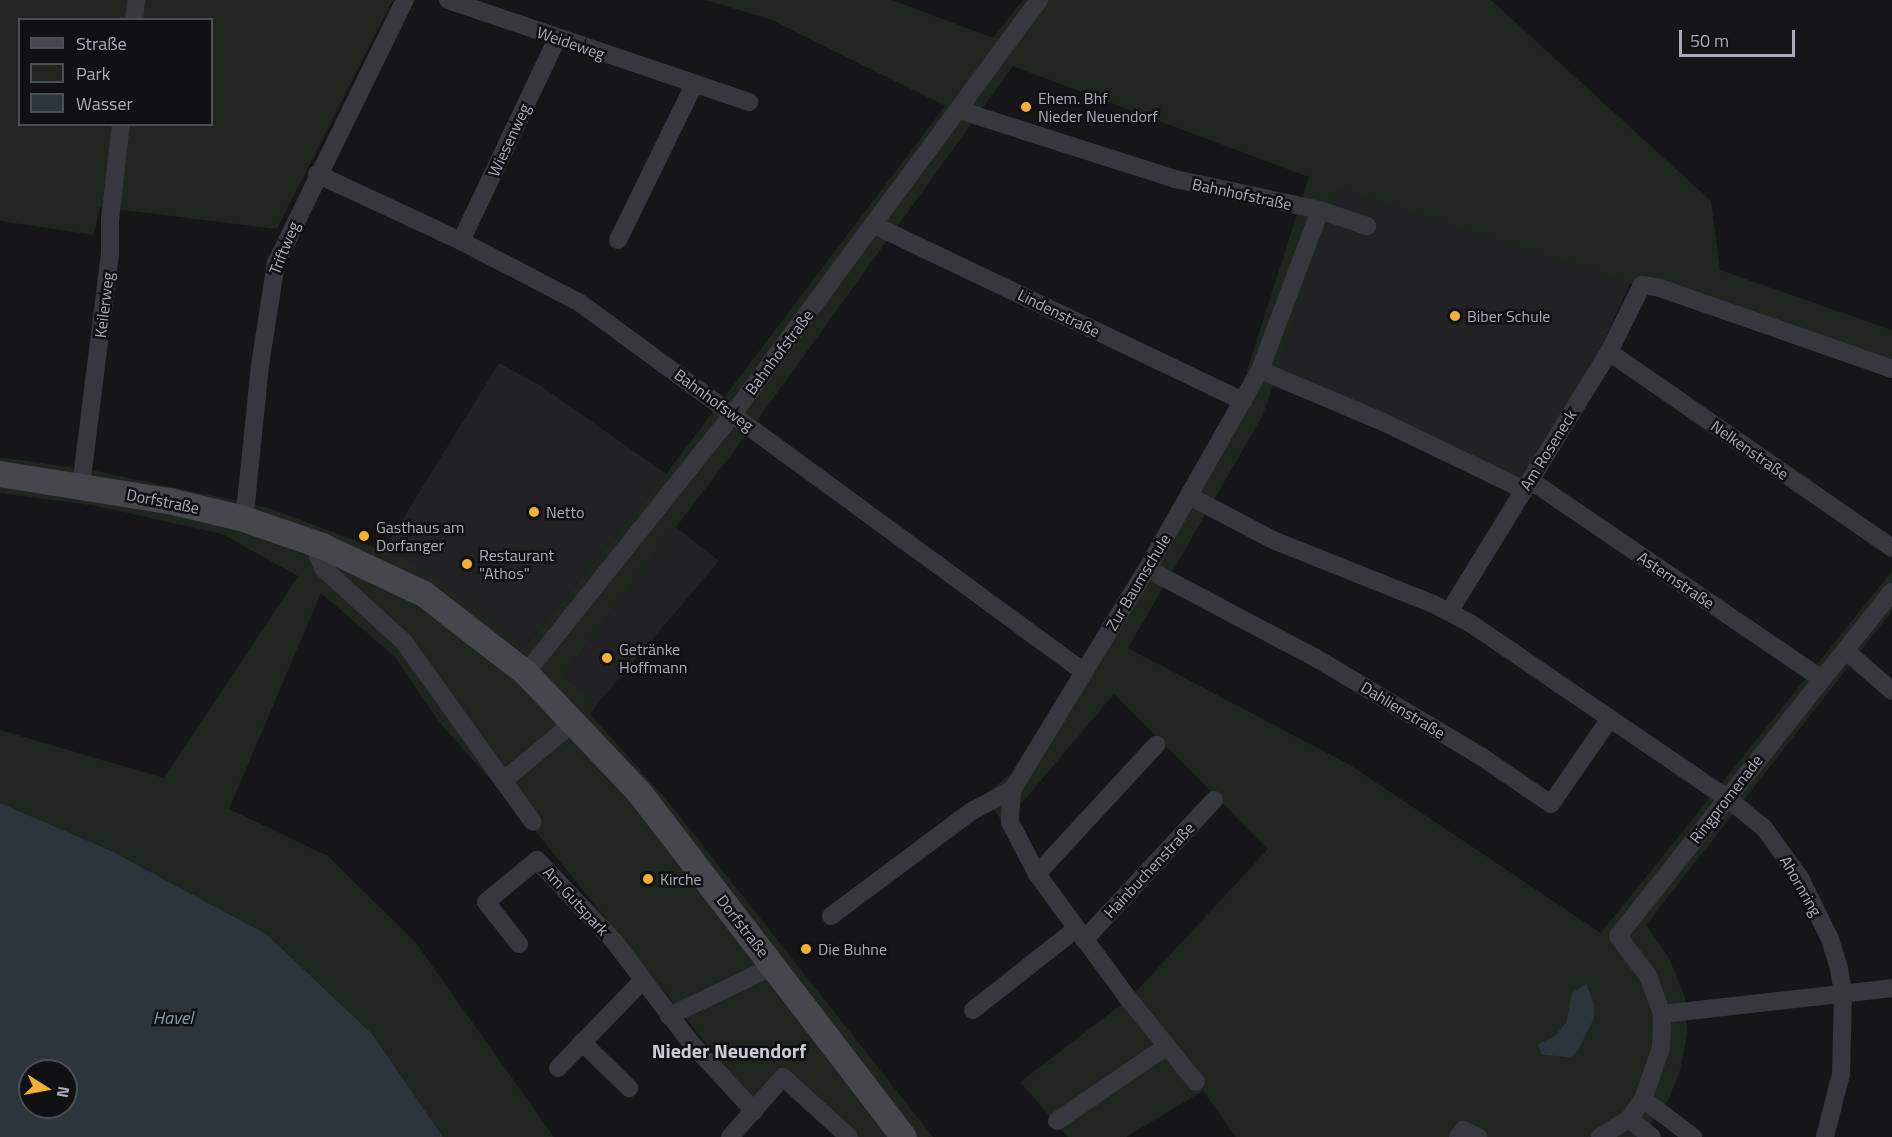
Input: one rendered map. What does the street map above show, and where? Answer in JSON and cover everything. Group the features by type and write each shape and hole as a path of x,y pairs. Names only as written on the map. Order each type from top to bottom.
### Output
{"main road":[{"name":"Dorfstraße","path":"0,474 81,486 239,518 322,546 424,594 526,673 575,721 639,792 904,1137"}],"street":[{"path":"134,18 136,0"},
{"name":"Triftweg","path":"239,518 246,503 270,285 280,250 405,0"},
{"name":"Weideweg","path":"447,0 748,102"},
{"name":"Bahnhofstraße","path":"526,673 733,414 1039,0"},
{"name":"Wiesenweg","path":"461,241 557,39"},
{"path":"618,240 694,85"},
{"name":"Bahnhofstraße","path":"959,111 1175,179 1320,210"},
{"name":"Keilerweg","path":"81,486 110,254 110,220 121,126"},
{"name":"Bahnhofsweg","path":"316,174 461,241 580,303 1084,672"},
{"path":"1320,210 1367,226"},
{"name":"Zur Baumschule","path":"1012,790 1189,496 1260,370 1320,210"},
{"name":"Lindenstraße","path":"874,225 1243,401"},
{"name":"Am Roseneck","path":"1449,612 1609,352 1642,285 1657,286 1892,369"},
{"name":"Nelkenstraße","path":"1609,352 1892,548"},
{"path":"1260,370 1527,485"},
{"name":"Asternstraße","path":"1527,485 1822,679"},
{"path":"1189,496 1273,540 1449,612 1727,798"},
{"path":"322,546 318,556 323,568 404,642 533,822"},
{"name":"Dahlienstraße","path":"1159,575 1325,664 1482,757 1551,804 1609,720"},
{"name":"Ringpromenade","path":"1600,1137 1629,1119 1643,1099 1661,1048 1662,1014 1648,976 1618,936 1892,592"},
{"path":"1845,650 1892,691"},
{"path":"503,781 575,721"},
{"path":"1037,874 1156,745"},
{"path":"1012,790 1010,822 1037,874 1080,935 1196,1082"},
{"path":"831,916 972,811 1012,790"},
{"name":"Ahornring","path":"1727,798 1764,828 1800,878 1830,939 1843,993 1841,1074 1826,1137"},
{"name":"Hainbuchenstraße","path":"973,1010 1080,935 1214,800"},
{"name":"Am Gutspark","path":"519,944 486,902 537,860 589,913 643,980 669,1017 754,1111"},
{"path":"669,1017 774,966"},
{"path":"558,1068 643,980"},
{"path":"1662,1014 1892,988"},
{"path":"582,1042 629,1088"},
{"path":"1057,1121 1167,1046"},
{"path":"736,1135 783,1077 849,1137"},
{"path":"1643,1099 1693,1137"},
{"path":"1629,1119 1652,1137"},
{"path":"1458,1137 1463,1130 1478,1137"}],"shaded area":[{"name":"Biber Schule","path":"1338,187 1631,282 1599,351 1524,479 1275,375"},
{"path":"499,363 541,386 666,474 524,647 416,563 383,551"},
{"path":"676,527 719,561 598,703 563,676"}],"green space":[{"path":"0,0 393,0 277,229 100,207 94,235 0,221"},
{"path":"705,0 892,0 993,38 1023,0 1491,0 1711,201 1720,270 1892,330 1892,369 1338,188 1263,415 1128,648 1350,765 1601,933 1892,571 1892,611 1646,925 1669,958 1685,997 1687,1033 1681,1068 1668,1101 1641,1137 1236,1137 1203,1091 1126,1137 1068,1137 1020,1082 1131,997 1268,849 1114,694 1004,824 984,795 1017,769 1234,411 1309,177 1013,66 756,422 563,676 598,703 590,714 666,799 933,1137 853,1137 783,1068 754,1103 524,817 440,723 395,657 321,593 229,809 328,856 416,943 554,1137 443,1137 373,1035 0,805 0,730 164,778 298,576 222,534 97,506 0,493 0,457 96,471 266,507 416,563 525,646 666,474 945,106 772,20"}],"water":[{"name":"Havel","path":"0,803 111,851 266,934 373,1035 443,1137 0,1137"},
{"path":"1586,984 1594,1003 1594,1018 1578,1050 1571,1058 1541,1054 1538,1044 1555,1036 1566,1023 1572,993"}],"place":[{"name":"Ehem. Bhf Nieder Neuendorf","path":"1026,107"},
{"name":"Biber Schule","path":"1455,316"},
{"name":"Netto","path":"534,512"},
{"name":"Gasthaus am Dorfanger","path":"364,536"},
{"name":"Restaurant \"Athos\"","path":"467,564"},
{"name":"Getränke Hoffmann","path":"607,658"},
{"name":"Kirche","path":"648,879"},
{"name":"Die Buhne","path":"806,949"}],"district":[{"name":"Nieder Neuendorf","path":"729,1050"}]}
